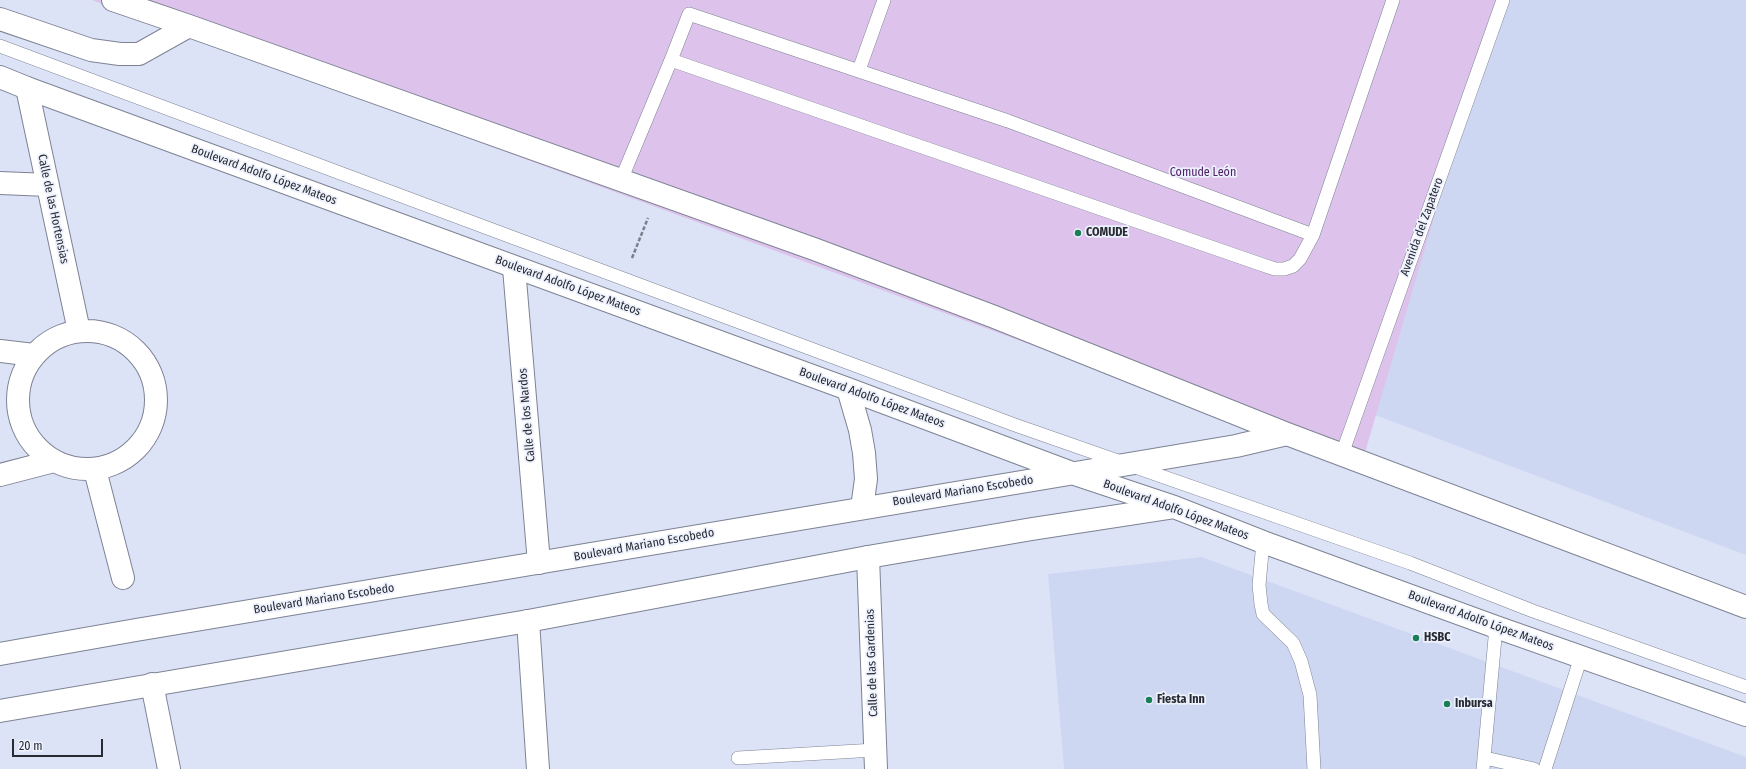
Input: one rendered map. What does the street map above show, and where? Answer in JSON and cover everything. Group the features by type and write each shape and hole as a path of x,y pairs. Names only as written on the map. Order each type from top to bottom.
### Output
{"main road":[{"path":"113,0 814,249 992,316 1287,434 1746,607"},
{"path":"0,19 91,50 120,54 138,54 189,26"},
{"name":"Boulevard Adolfo López Mateos","path":"0,77 1072,473 1174,507 1263,542 1496,627 1746,715"},
{"name":"Calle de las Hortensias","path":"27,88 79,331"},
{"path":"0,183 48,185"},
{"name":"Calle de los Nardos","path":"514,268 539,563"},
{"path":"79,331 115,336 143,358 157,392 152,428 129,456 95,470 74,469 54,461 30,441 18,413 19,382 34,355 54,338 79,331"},
{"path":"0,351 34,355"},
{"path":"848,389 860,430 864,453 866,479 862,508"},
{"name":"Boulevard Mariano Escobedo","path":"0,654 1236,446 1287,434"},
{"path":"0,475 54,461"},
{"path":"95,470 123,578"},
{"path":"0,711 528,621 868,557 1174,507"},
{"name":"Calle de las Gardenias","path":"868,557 875,760"},
{"path":"528,621 538,769"},
{"path":"152,684 169,769"}],"lane":[{"path":"859,70 884,0"},
{"path":"671,60 1275,268 1284,269 1293,266 1300,259 1313,235 1393,0"},
{"name":"Avenida del Zapatero","path":"1342,454 1503,0"},
{"path":"621,180 689,14 1008,121 1313,235"},
{"path":"0,46 1008,422 1410,564 1533,611 1746,687"},
{"path":"1263,542 1259,585 1260,604 1263,614 1293,643 1301,661 1310,695 1314,769"},
{"path":"1496,627 1484,763 1534,769"},
{"path":"1545,769 1581,657"},
{"path":"738,758 875,760"}],"path":[{"path":"622,278 642,235 657,193"}],"shaded area":[{"path":"1460,0 1746,0 1746,555 1309,390"},
{"path":"1202,557 1746,757 1746,769 1064,769 1048,574"}],"green space":[{"name":"COMUDE","path":"92,0 1498,0 1361,466"}],"place":[{"name":"COMUDE","path":"1078,233"},
{"name":"HSBC","path":"1416,638"},
{"name":"Fiesta Inn","path":"1149,700"},
{"name":"Inbursa","path":"1447,704"}],"park label":[{"name":"Comude León","path":"1203,173"}]}
